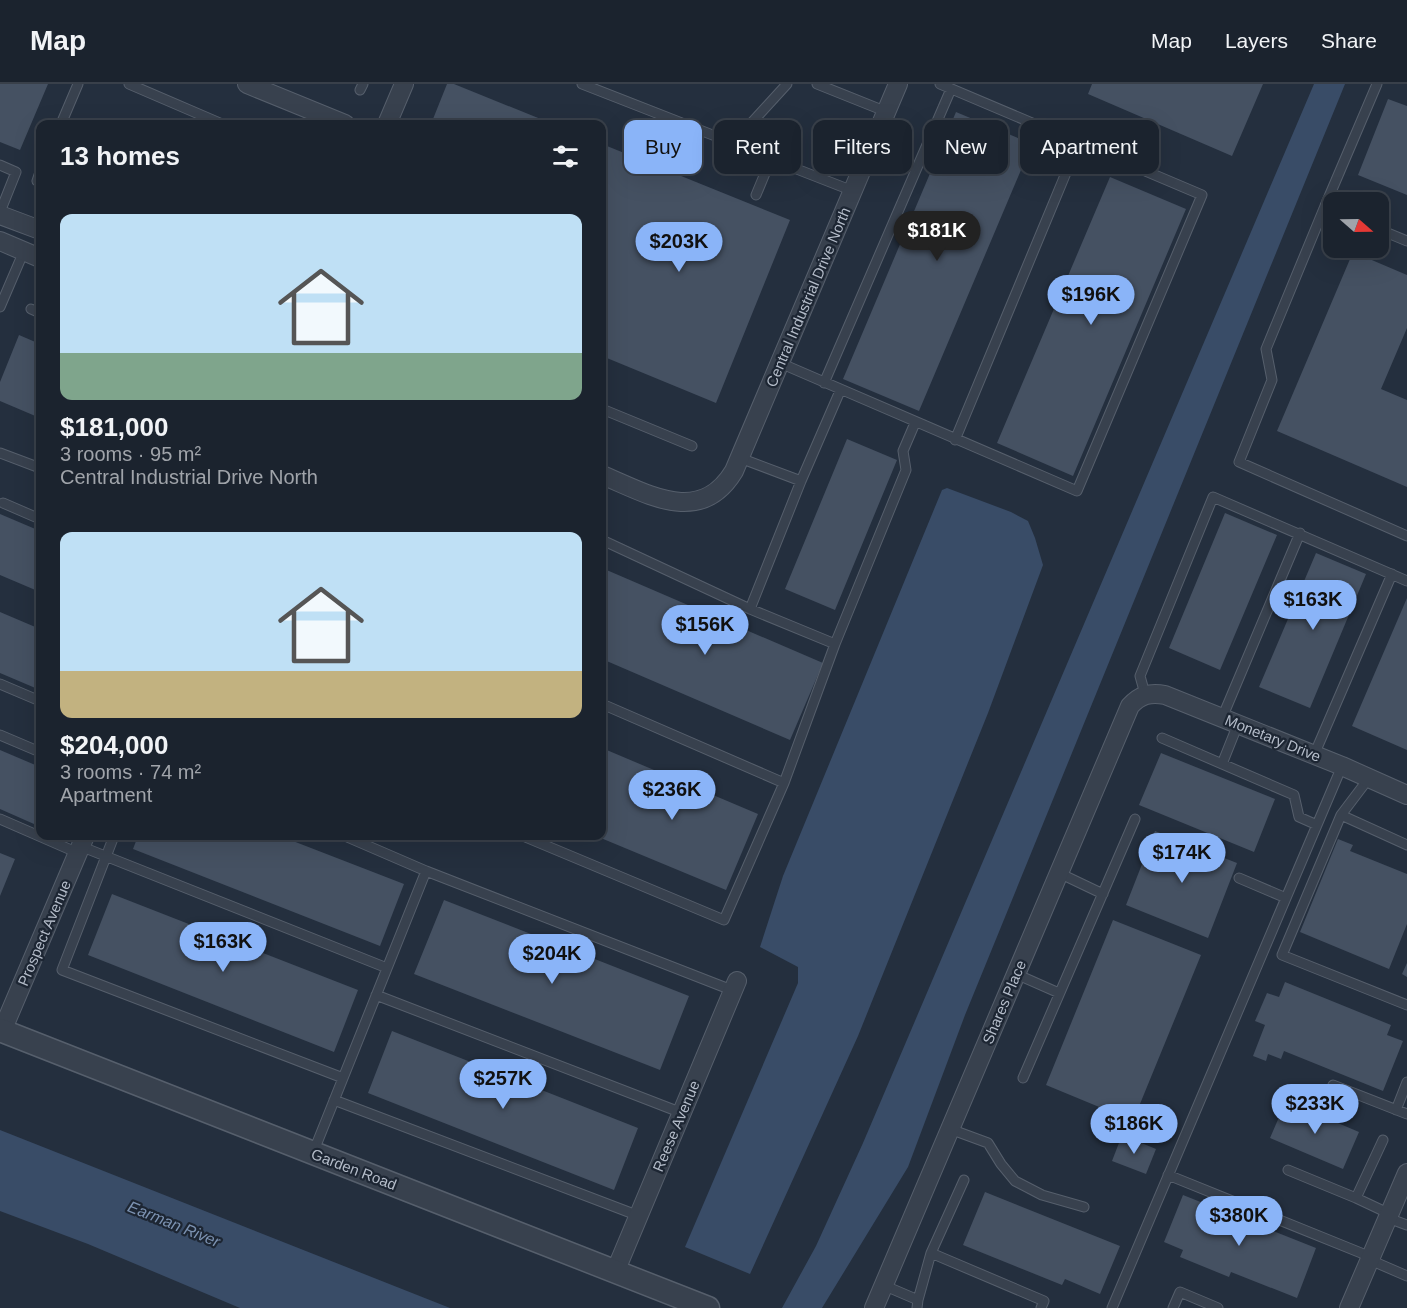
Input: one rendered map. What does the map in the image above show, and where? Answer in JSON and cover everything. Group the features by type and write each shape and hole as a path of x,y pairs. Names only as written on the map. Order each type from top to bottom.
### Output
{"street":[{"path":"247,84 335,120"},
{"path":"389,120 404,84"},
{"name":"Central Industrial Drive North","path":"606,479 669,502 704,499 722,488 729,480 898,84"},
{"path":"0,213 36,228"},
{"path":"0,241 32,254"},
{"name":"Monetary Drive","path":"1141,696 1155,693 1165,695 1314,754 1407,795"},
{"name":"Shares Place","path":"874,1308 1130,706 1141,696"},
{"name":"Prospect Avenue","path":"1,1030 81,845"},
{"name":"Reese Avenue","path":"615,1272 734,988"},
{"name":"Garden Road","path":"1,1030 708,1308"},
{"path":"1349,1308 1407,1173"}],"lane":[{"path":"63,120 78,84"},
{"path":"129,84 213,120"},
{"path":"582,84 733,143 787,84"},
{"path":"817,84 886,112"},
{"path":"940,84 1023,120"},
{"path":"1335,192 1377,84"},
{"path":"824,383 951,89"},
{"path":"756,195 771,159 853,191"},
{"path":"0,165 16,172 0,213"},
{"path":"954,440 1065,174"},
{"path":"780,363 840,391 1077,491 1202,195 1151,174"},
{"path":"1323,221 1266,349 1272,380 1239,462 1407,536"},
{"path":"1389,234 1407,241"},
{"path":"1,303 32,254"},
{"path":"30,309 36,311"},
{"path":"750,609 840,391"},
{"path":"606,412 692,446"},
{"path":"533,840 724,920 784,783 835,644 906,470 903,451 915,423"},
{"path":"0,453 36,466"},
{"path":"740,458 801,481"},
{"path":"1141,696 1140,676 1213,497 1407,581"},
{"path":"3,503 36,517"},
{"path":"1222,764 1230,721 1300,533"},
{"path":"606,542 750,609 835,644"},
{"path":"1314,754 1392,574"},
{"path":"0,684 36,699"},
{"path":"606,706 784,783"},
{"path":"0,735 36,750"},
{"path":"1162,738 1294,795 1299,817 1317,825"},
{"path":"1112,1308 1342,766"},
{"path":"1369,778 1341,815 1282,955 1407,1005"},
{"path":"1341,815 1407,845"},
{"path":"0,819 36,832"},
{"path":"1023,1078 1135,819"},
{"path":"62,840 81,845 387,968"},
{"path":"112,840 62,970 343,1078"},
{"path":"354,840 426,871 729,989 734,988"},
{"path":"313,1153 426,871"},
{"path":"1059,873 1102,894"},
{"path":"1239,878 1286,898"},
{"path":"1016,974 1059,993"},
{"path":"376,995 682,1113"},
{"path":"1396,1110 1407,1083"},
{"path":"1334,1085 1407,1114"},
{"path":"334,1100 639,1216"},
{"path":"950,1129 988,1143 1015,1181 1042,1195 1084,1207"},
{"path":"1356,1198 1383,1140"},
{"path":"1288,1170 1356,1198 1407,1225"},
{"path":"1168,1175 1370,1258 1407,1276"},
{"path":"884,1285 918,1304 931,1253 964,1180"},
{"path":"931,1253 1044,1302 1041,1308"},
{"path":"1173,1308 1180,1292 1218,1308"}],"water":[{"path":"1314,84 1345,84 965,1015 908,1167 822,1308 782,1308 816,1246 863,1143"},
{"path":"947,488 1011,512 1028,521 1043,565 988,713 858,1036 750,1274 685,1247 798,983 798,967 760,947 783,876 942,490"},
{"name":"Earman River","path":"0,1130 450,1308 240,1308 88,1244 0,1211"}],"building":[{"path":"0,84 48,84 20,150 0,142"},
{"path":"447,84 454,84 543,120 433,120"},
{"path":"1092,84 1263,84 1232,156 1159,125 1159,120 1148,120 1088,94"},
{"path":"1388,99 1407,106 1407,195 1358,175"},
{"path":"956,112 975,120 953,120"},
{"path":"1008,134 1020,139 1020,172 919,411 843,379 930,174 1008,174"},
{"path":"606,146 624,153 624,174 676,174 790,220 716,403 606,358"},
{"path":"1110,177 1186,209 1073,476 997,443"},
{"path":"1350,258 1367,258 1407,275 1407,328 1381,389 1407,400 1407,487 1277,431"},
{"path":"19,335 36,342 36,416 0,401 0,382"},
{"path":"847,439 897,460 835,610 785,589"},
{"path":"1225,513 1277,535 1220,670 1169,648"},
{"path":"0,514 36,529 36,590 0,575"},
{"path":"1316,553 1366,574 1310,708 1259,687"},
{"path":"606,570 823,663 790,740 606,661"},
{"path":"1407,598 1407,750 1352,726"},
{"path":"0,612 36,627 36,688 0,673"},
{"path":"0,750 36,765 36,819 34,824 0,809"},
{"path":"606,750 758,814 726,890 606,840"},
{"path":"1161,753 1275,799 1254,852 1139,805"},
{"path":"1155,831 1237,863 1208,938 1126,905"},
{"path":"1338,839 1353,845 1350,851 1407,874 1407,924 1389,969 1300,932"},
{"path":"136,840 290,840 404,884 380,946 133,849"},
{"path":"0,853 15,859 0,896"},
{"path":"112,894 358,990 334,1052 88,955"},
{"path":"444,900 689,996 660,1070 414,974"},
{"path":"1113,920 1201,955 1133,1121 1046,1085"},
{"path":"1407,963 1407,977 1402,974"},
{"path":"1285,982 1391,1025 1387,1035 1403,1041 1383,1091 1284,1051 1281,1059 1268,1054 1266,1061 1253,1056 1265,1025 1255,1021 1267,993 1279,997"},
{"path":"392,1031 638,1128 614,1190 368,1093"},
{"path":"1286,1101 1359,1132 1343,1169 1270,1138"},
{"path":"1122,1135 1156,1149 1146,1174 1112,1161"},
{"path":"985,1192 1120,1246 1100,1294 1065,1279 1062,1285 963,1245"},
{"path":"1183,1195 1316,1248 1297,1298 1231,1272 1229,1277 1180,1257 1183,1250 1164,1242"}]}
